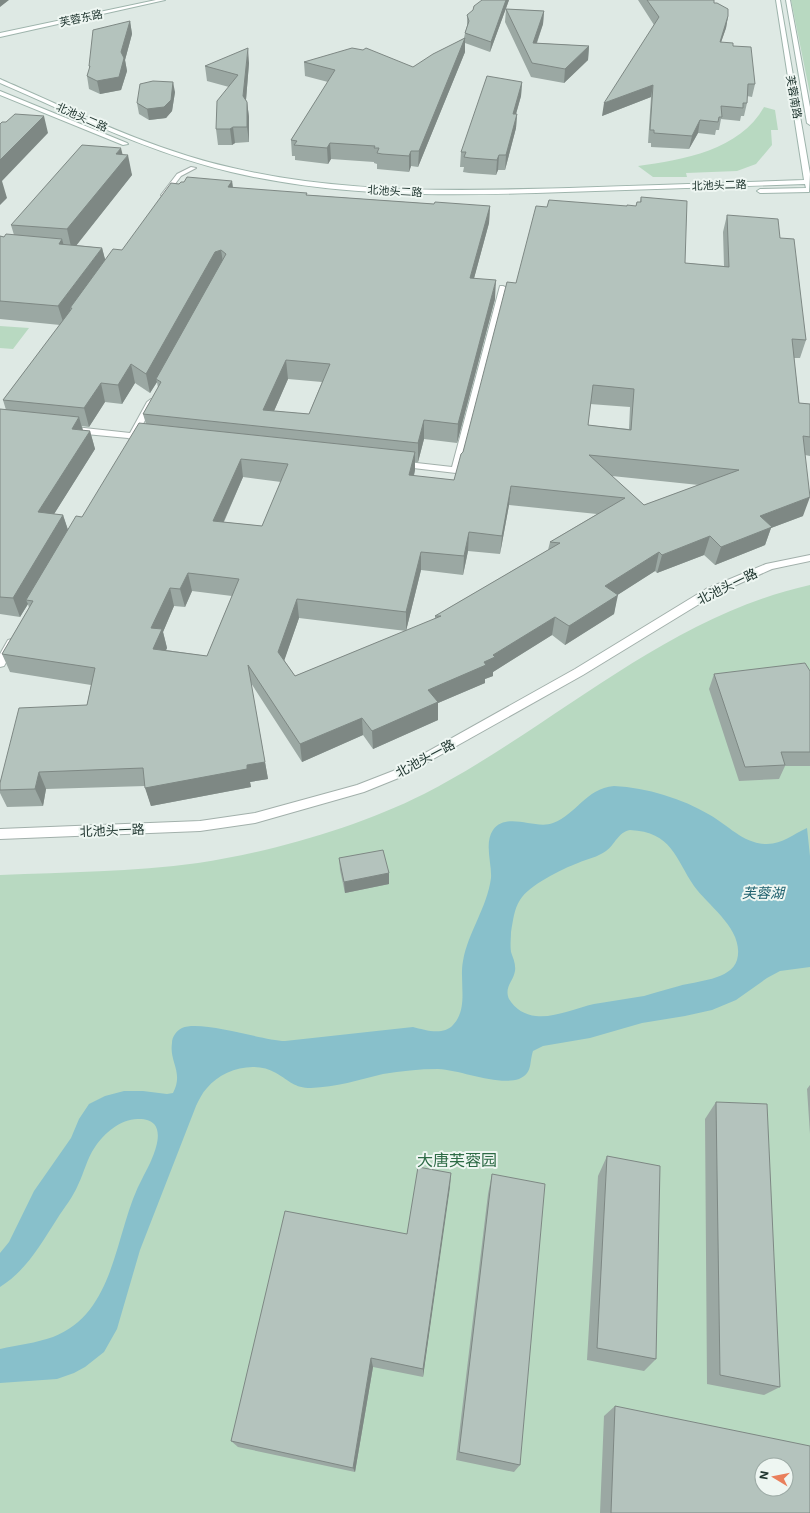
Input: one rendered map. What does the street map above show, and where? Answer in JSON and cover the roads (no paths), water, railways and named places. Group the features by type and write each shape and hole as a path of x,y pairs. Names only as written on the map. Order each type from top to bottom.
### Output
{"main road":[{"name":"芙蓉东路","path":"0,30 145,0"},
{"name":"芙蓉东路","path":"0,36 163,0"},
{"name":"芙蓉南路","path":"778,0 810,193"},
{"name":"芙蓉南路","path":"788,0 810,123"},
{"name":"北池头二路","path":"0,81 149,145 184,157 264,177 345,189 426,193 469,193 809,182"},
{"name":"北池头二路","path":"0,93 31,107 146,152"},
{"path":"160,201 179,175 196,169 180,164"},
{"name":"北池头二路","path":"220,175 273,186 334,194 419,200 736,192"},
{"name":"北池头二路","path":"752,191 810,193"},
{"path":"393,463 456,470 503,288"},
{"path":"131,439 155,395"},
{"path":"62,428 131,439 156,438"},
{"name":"北池头一路","path":"0,834 200,826 255,818 360,788 397,774 579,672 710,592 770,566 810,558"},
{"path":"0,663 16,635"}],"water":[{"name":"芙蓉湖","path":"614,786 627,787 676,799 717,819 744,838 759,843 773,844 807,828 810,856 810,967 780,971 767,978 736,1000 712,1010 642,1023 590,1038 543,1046 533,1051 527,1074 519,1079 510,1081 500,1081 447,1070 424,1069 383,1074 338,1085 305,1088 292,1084 268,1069 249,1067 230,1071 213,1081 205,1090 196,1106 140,1250 117,1329 104,1352 85,1367 57,1379 0,1383 0,1349 53,1337 74,1325 90,1309 102,1289 112,1267 133,1198 151,1162 157,1142 158,1133 156,1126 150,1121 133,1119 114,1127 103,1137 92,1151 74,1194 39,1247 18,1273 0,1287 0,1253 9,1242 34,1191 71,1138 79,1119 89,1104 105,1096 124,1091 143,1091 167,1094 173,1093 176,1086 177,1073 172,1056 172,1041 176,1032 182,1028 191,1026 217,1028 285,1041 413,1027 434,1031 449,1028 458,1018 461,1011 462,969 465,950 486,900 489,889 491,872 489,841 493,830 499,825 513,821 546,825 553,823 569,814 588,797 604,788","holes":["630,830 644,832 664,841 671,848 694,886 731,929 736,939 738,949 737,960 733,967 728,972 712,979 679,986 644,996 594,1004 551,1016 536,1016 528,1014 514,1006 508,995 508,988 515,971 515,963 511,952 511,932 515,911 524,894 538,883 555,873 603,853 622,833"]}],"park label":[{"name":"大唐芙蓉园","path":"457,1160"}]}
